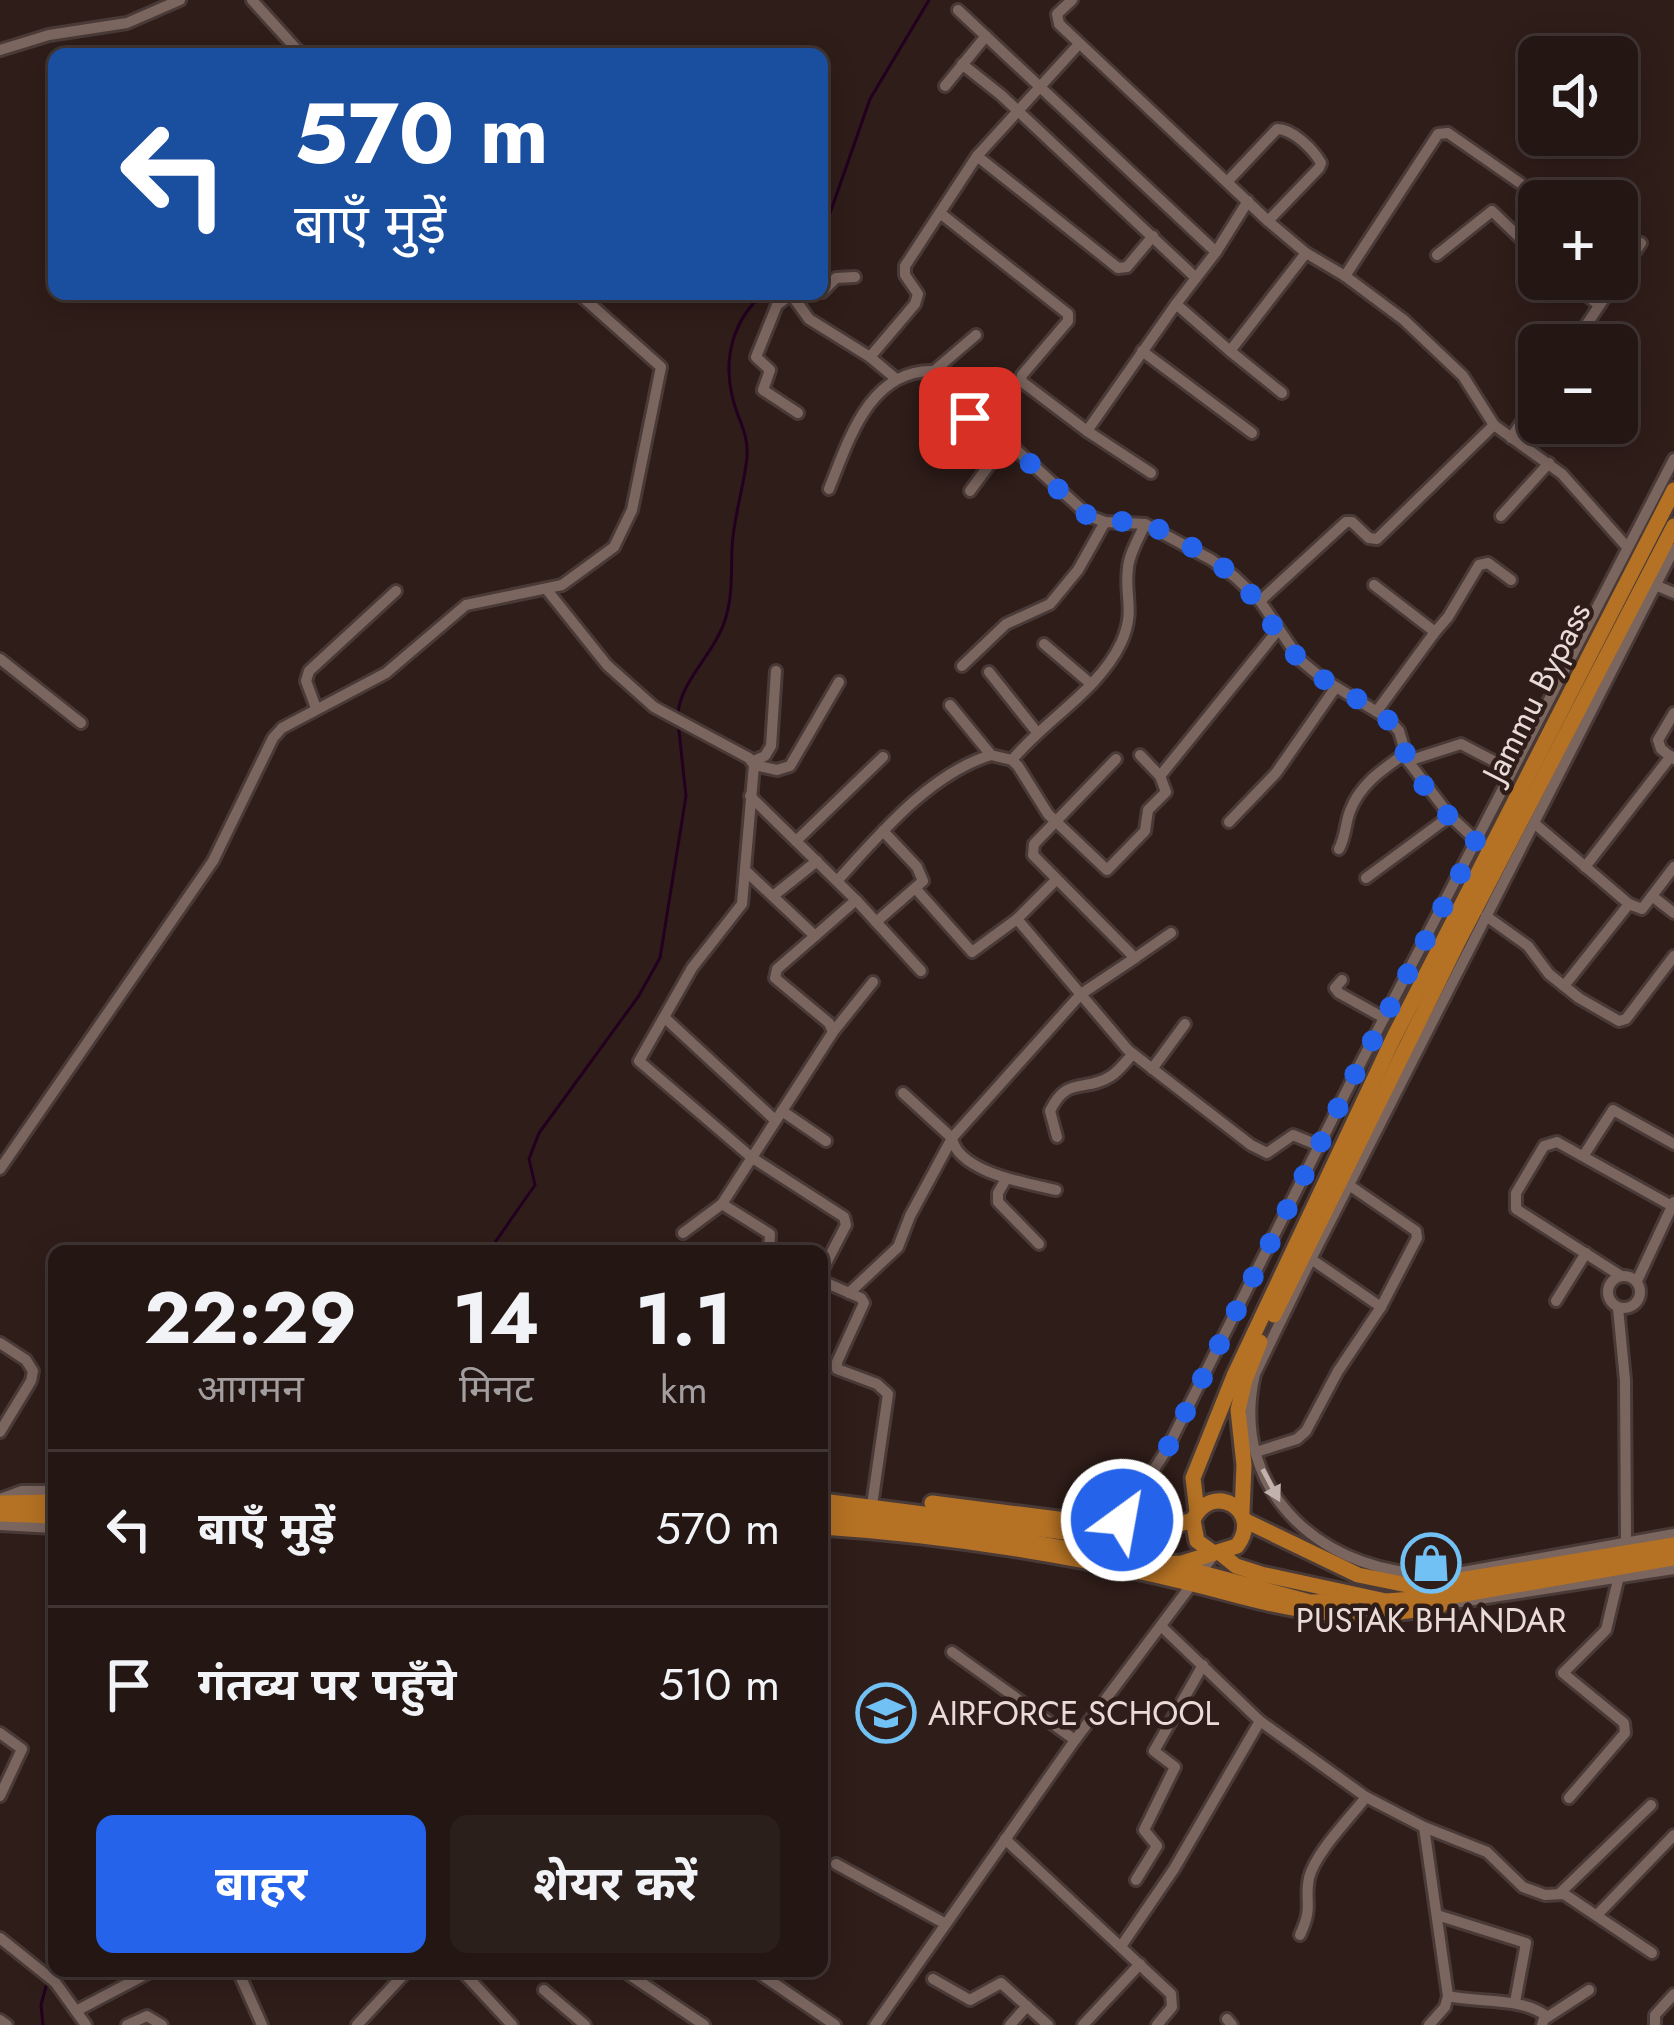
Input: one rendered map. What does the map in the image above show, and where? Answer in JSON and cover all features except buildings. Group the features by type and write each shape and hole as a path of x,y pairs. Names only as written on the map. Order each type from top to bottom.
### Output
{"highway":[{"name":"Jammu Bypass","path":"1195,1516 1193,1478 1234,1376 1479,844 1674,490"},
{"name":"Jammu Bypass","path":"1244,1517 1238,1410 1260,1343 1460,940 1674,526"},
{"path":"828,1491 1105,1525 1122,1520"},
{"path":"978,1527 1124,1538 1195,1516 1203,1505 1220,1499 1229,1501 1244,1517 1358,1575 1415,1594 1674,1545"},
{"path":"828,1518 873,1500 912,1516 1170,1565 1197,1580 1317,1615 1364,1617 1440,1606"},
{"path":"0,1501 48,1502"},
{"path":"965,1507 992,1546"},
{"path":"0,1514 48,1516"},
{"path":"855,1523 912,1516"},
{"path":"1195,1516 1197,1541 1246,1570 1367,1599"},
{"path":"1170,1565 1237,1546 1243,1539 1244,1517"},
{"path":"828,1520 1335,1604 1674,1558"}],"street":[{"path":"0,50 49,35 127,23 180,0"},
{"path":"252,0 296,48"},
{"path":"1072,0 1055,19 1079,44 1268,221 1404,320 1463,376 1494,425 1549,463 1624,544"},
{"path":"958,10 1216,252"},
{"path":"944,86 986,36"},
{"path":"870,357 918,298 905,266 977,156 1079,44"},
{"path":"962,64 1196,278"},
{"path":"1227,182 1277,129 1288,130 1315,154 1319,168 1268,221"},
{"path":"1345,276 1438,134 1448,133 1518,182"},
{"path":"977,156 1118,268 1127,267 1153,236"},
{"path":"1088,431 1248,201"},
{"path":"1437,255 1492,211 1518,236"},
{"path":"940,212 1068,314 1068,321 1022,375 1022,381 1151,473"},
{"path":"1638,246 1641,243"},
{"path":"1230,351 1306,253"},
{"path":"828,286 836,278 855,277"},
{"path":"0,1169 213,861 273,738 295,718 386,673 466,604 547,590 586,570 622,536 632,510 661,371 654,358 586,300"},
{"path":"782,300 766,324 756,357 770,370 763,390 798,412"},
{"path":"797,300 809,319 895,378"},
{"path":"804,311 814,300"},
{"path":"1593,300 1599,305"},
{"path":"1587,324 1602,300"},
{"path":"1176,304 1282,393"},
{"path":"829,489 858,422 895,378 934,371 976,334"},
{"path":"1142,351 1252,433"},
{"path":"934,371 959,410 1006,442 1089,517 1144,524 1212,560 1260,601 1300,660 1399,731 1407,757 1450,816 1479,844"},
{"path":"1260,601 1346,522 1377,539 1494,425"},
{"path":"1511,437 1518,427"},
{"path":"970,490 1006,442"},
{"path":"1479,844 1509,770 1624,544 1674,459"},
{"path":"1501,516 1549,463"},
{"path":"962,666 998,629 1042,610 1060,595 1105,522"},
{"path":"1012,760 1036,731 1091,684 1123,637 1131,605 1127,569 1144,524"},
{"path":"1674,549 1311,1258 1255,1374 1250,1426 1272,1495 1328,1548 1391,1572 1442,1574 1674,1534"},
{"path":"1377,711 1484,562 1511,580"},
{"path":"1373,584 1435,632"},
{"path":"1655,585 1674,593"},
{"path":"547,590 607,664 673,719 754,763 777,770 794,761 839,682"},
{"path":"316,708 306,681 309,671 396,591"},
{"path":"1160,776 1278,630"},
{"path":"1045,644 1091,684"},
{"path":"0,659 80,723"},
{"path":"754,763 771,746 776,671"},
{"path":"989,672 1036,731"},
{"path":"1122,1520 1167,1449 1384,1018 1479,844 1553,684"},
{"path":"1229,822 1276,773 1336,687"},
{"path":"950,705 991,755 1012,760 1041,806 1104,870 1111,869 1145,832 1148,810 1166,792 1160,776 1140,754"},
{"path":"1585,867 1672,757 1658,740 1674,713"},
{"path":"1339,849 1360,792 1374,776 1407,757 1461,744 1509,770"},
{"path":"837,881 883,831 941,782 991,755"},
{"path":"796,841 883,758"},
{"path":"1116,759 1031,849 1135,958"},
{"path":"754,763 748,873 739,912 692,968 639,1061 751,1157 846,1220 828,1258"},
{"path":"750,796 921,971"},
{"path":"1366,878 1450,816"},
{"path":"1534,823 1629,904 1642,909 1674,866"},
{"path":"876,922 923,883 922,875 883,831"},
{"path":"773,896 817,861"},
{"path":"748,873 815,936"},
{"path":"916,889 971,952 1017,919 1056,880"},
{"path":"1652,896 1674,913"},
{"path":"833,1032 775,977 777,969 856,900"},
{"path":"1564,986 1629,904"},
{"path":"1486,916 1528,946 1564,986 1623,1021 1674,956"},
{"path":"1017,919 1103,1025 1133,1054 1259,1150 1268,1153 1294,1135 1320,1146"},
{"path":"849,1293 898,1247 951,1140 1081,994 1171,933"},
{"path":"1342,980 1335,988 1339,993 1384,1018"},
{"path":"683,1233 722,1204 833,1032 873,982"},
{"path":"665,1018 778,1115 826,1141"},
{"path":"1152,1069 1185,1024"},
{"path":"1057,1137 1050,1111 1056,1099 1071,1086 1109,1078 1133,1054"},
{"path":"903,1093 988,1173 1056,1190"},
{"path":"1584,1155 1612,1110 1674,1144"},
{"path":"1621,1276 1607,1291 1618,1308 1629,1308 1641,1291 1636,1281 1516,1209 1514,1200 1547,1143 1557,1142 1584,1155 1673,1204 1636,1281"},
{"path":"1006,1179 998,1202 1039,1244"},
{"path":"1256,1452 1302,1436 1381,1307 1418,1234 1349,1185"},
{"path":"722,1204 770,1234 769,1245"},
{"path":"1556,1300 1586,1253"},
{"path":"1311,1258 1381,1307"},
{"path":"828,1285 864,1303 836,1366 888,1394 873,1500"},
{"path":"1618,1308 1625,1380 1626,1540"},
{"path":"0,1343 26,1360 33,1371 32,1381 0,1432"},
{"path":"0,1501 22,1491 48,1491"},
{"path":"0,1525 48,1528"},
{"path":"875,2025 1075,1740 1216,1552"},
{"path":"1442,1574 1415,1594 1440,1606 1674,1569"},
{"path":"1569,1798 1626,1727 1563,1673 1606,1630 1619,1576"},
{"path":"1162,1628 1259,1721 1366,1798 1486,1852 1523,1887 1560,1893 1652,1953"},
{"path":"952,1652 1075,1740"},
{"path":"1136,1880 1156,1846 1144,1829 1174,1767 1154,1751 1203,1665"},
{"path":"1122,1946 1196,1833 1259,1721"},
{"path":"0,1733 22,1748 3,1780 0,1796"},
{"path":"1300,1935 1310,1910 1308,1880 1314,1865 1366,1798"},
{"path":"1560,1893 1651,1805"},
{"path":"1424,1827 1448,1996 1430,2025"},
{"path":"1598,1915 1674,1835"},
{"path":"1005,1839 1174,2000 1157,2025"},
{"path":"836,1864 944,1922"},
{"path":"1437,1915 1526,1943 1515,2002"},
{"path":"1,1942 55,1982 86,2025"},
{"path":"1083,2025 1140,1964"},
{"path":"76,2011 141,1977"},
{"path":"241,1977 262,2025"},
{"path":"357,2025 401,1977"},
{"path":"468,1977 512,2025"},
{"path":"633,1977 704,2025"},
{"path":"765,1977 836,2025"},
{"path":"933,1979 970,2000 1000,1983 1048,2025"},
{"path":"544,1990 585,2025"},
{"path":"1448,1996 1529,2005 1544,2021 1589,1990"},
{"path":"1655,2025 1655,2015 1674,1994"},
{"path":"1010,2025 1027,2006"},
{"path":"127,2025 147,2016 162,2025"}],"waterway":[{"path":"828,219 870,99 929,0"},
{"path":"678,712 686,688 719,635 729,604 733,537 747,448 732,395 730,353 738,327 757,300"},
{"path":"493,1245 535,1185 529,1159 539,1133 638,997 660,958 686,796 678,722"},
{"path":"43,2025 41,2005 48,1979"}],"place":[{"name":"PUSTAK BHANDAR","path":"1431,1563"},
{"name":"AIRFORCE SCHOOL","path":"886,1713"}],"route":[{"path":"970,418 1013,448 1089,517 1144,524 1235,577 1260,601 1300,660 1399,731 1408,761 1450,816 1477,842 1167,1449 1122,1520"}]}
